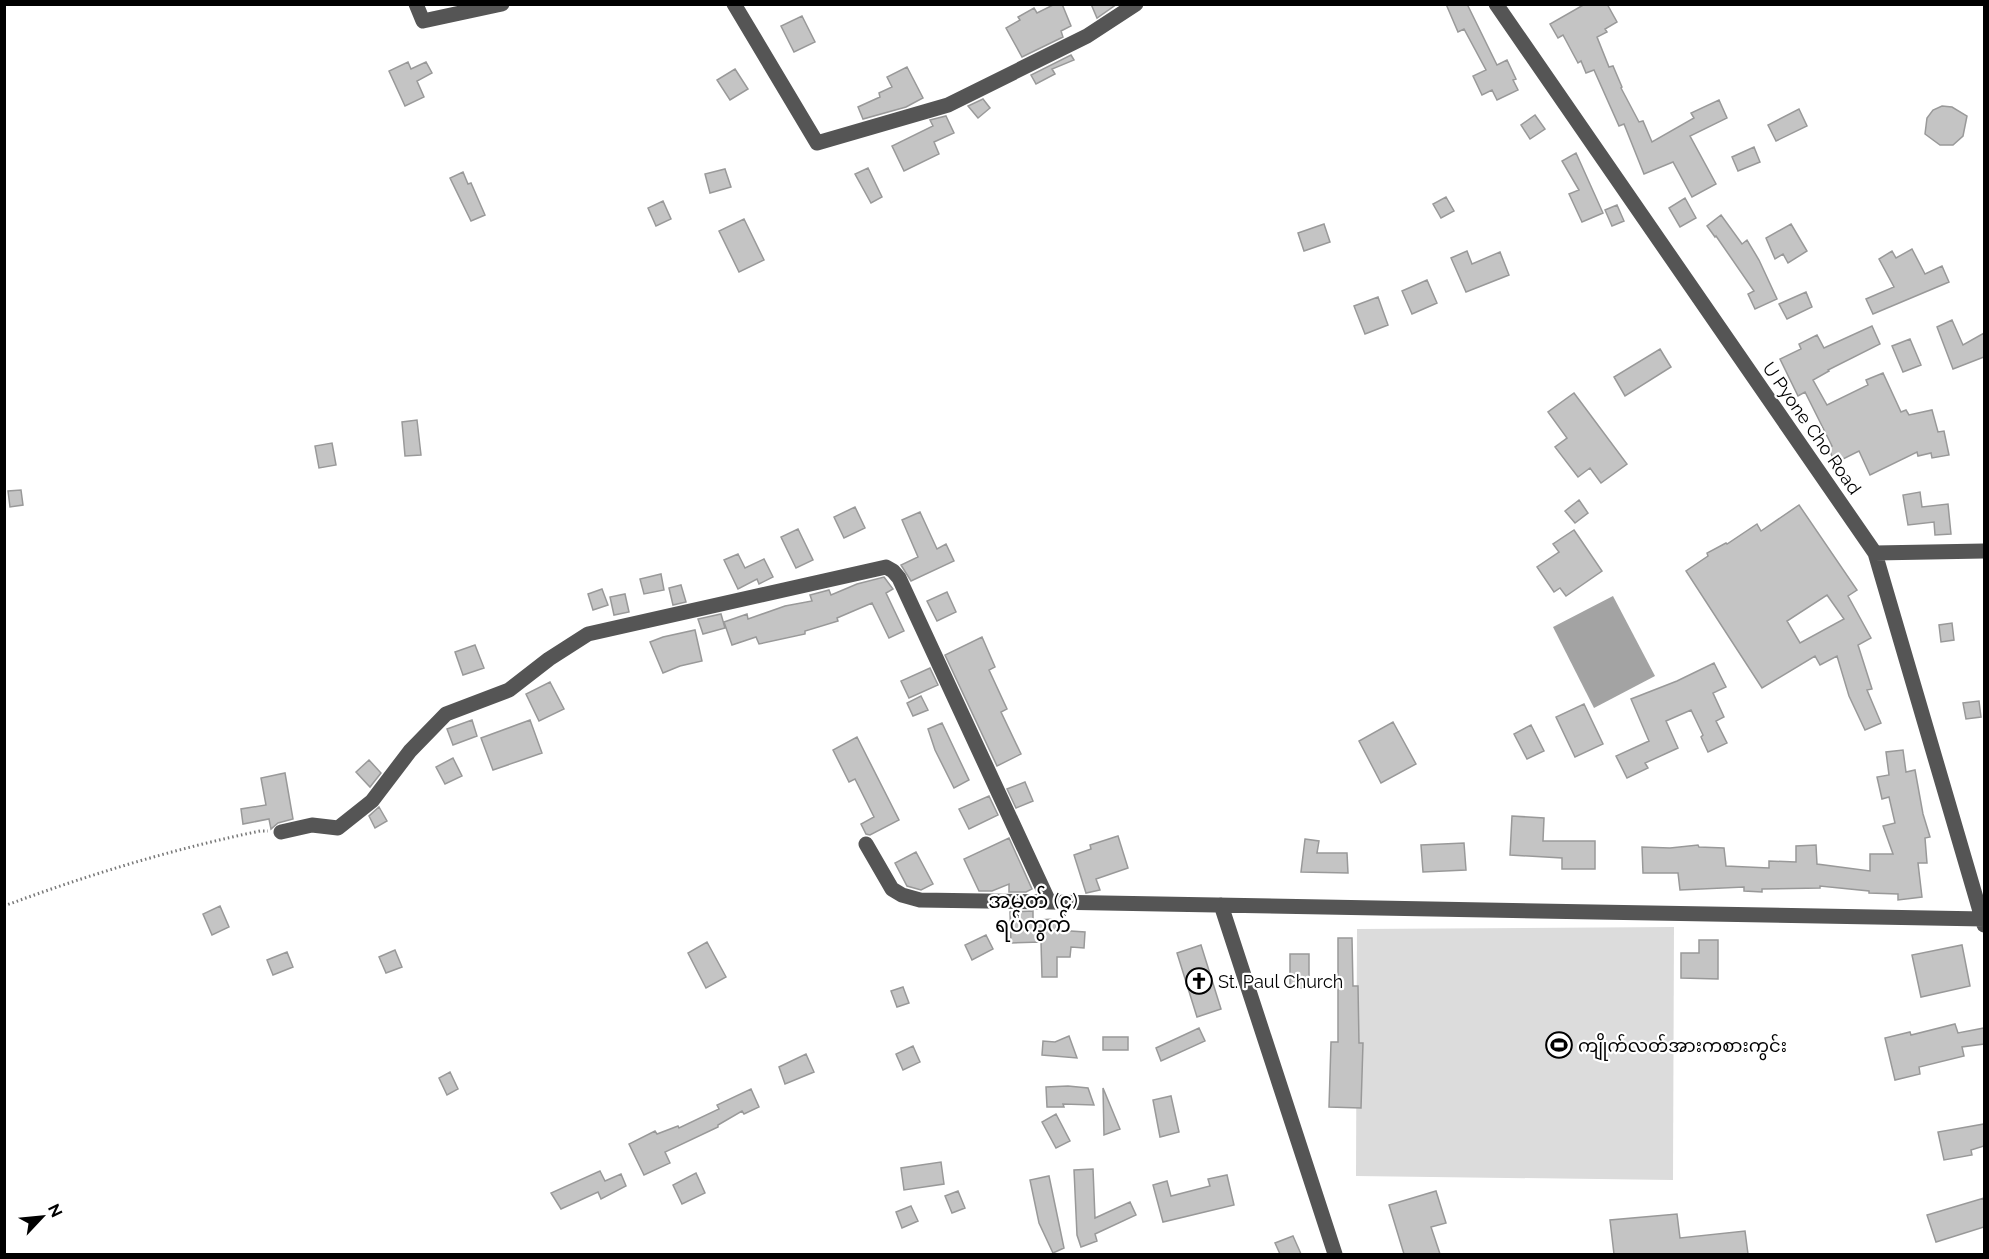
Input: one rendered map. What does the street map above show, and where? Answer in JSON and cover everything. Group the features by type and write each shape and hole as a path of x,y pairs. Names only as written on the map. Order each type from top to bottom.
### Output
{"street":[{"path":"416,4 423,21 502,4"},
{"path":"734,4 817,143 948,105 1087,36 1136,4"},
{"name":"U Pyone Cho Road","path":"1496,4 1875,553 1984,921"},
{"path":"1875,553 1984,551"},
{"path":"281,832 312,825 338,828 372,801 410,751 446,714 509,690 549,659 588,634 886,567 898,578 1049,902"},
{"path":"866,844 892,889 920,900 1984,921"},
{"path":"1221,905 1335,1254"}],"path":[{"path":"4,906 56,886 213,841 260,831 281,832"}],"shaded area":[{"path":"1613,596 1655,676 1594,708 1553,627"},
{"path":"1674,927 1673,1180 1356,1176 1357,929"}],"building":[{"path":"1055,4 1062,4 1071,26 1061,31 1063,37 1022,57 1006,28 1020,20 1018,17 1034,8 1037,13"},
{"path":"1091,4 1117,4 1097,18"},
{"path":"1446,4 1467,4 1497,65 1507,60 1516,79 1513,80 1518,90 1497,100 1492,90 1482,95 1473,76 1486,70 1464,29 1458,32"},
{"path":"1585,4 1607,4 1617,22 1605,29 1607,32 1597,37 1609,67 1613,66 1621,88 1639,122 1643,121 1652,142 1694,118 1691,113 1719,100 1727,118 1690,136 1716,184 1692,197 1673,162 1644,174 1624,124 1619,126 1594,70 1586,73 1581,61 1578,63 1563,35 1558,38 1550,24"},
{"path":"802,16 815,42 794,52 781,26"},
{"path":"1071,55 1074,60 1052,69 1055,74 1036,84 1031,75"},
{"path":"408,62 411,69 426,62 432,73 417,81 424,97 405,106 389,71"},
{"path":"907,67 923,98 906,107 863,119 858,107 880,97 879,93 892,87 887,77"},
{"path":"735,69 748,89 730,100 717,80"},
{"path":"983,99 990,108 978,118 968,106"},
{"path":"1942,106 1952,107 1967,116 1963,136 1953,145 1940,145 1925,134 1927,118 1933,110"},
{"path":"1799,109 1807,126 1776,141 1768,125"},
{"path":"1535,115 1545,129 1530,139 1521,125"},
{"path":"946,116 954,133 934,142 939,154 904,171 892,146 933,126 930,120"},
{"path":"1754,147 1760,162 1738,171 1732,157"},
{"path":"1576,153 1603,213 1582,222 1569,194 1579,190 1562,161"},
{"path":"868,168 882,197 871,203 855,174"},
{"path":"725,169 731,187 710,193 705,174"},
{"path":"463,172 468,184 471,183 485,215 471,221 450,178"},
{"path":"1446,197 1454,211 1441,218 1433,204"},
{"path":"1685,198 1696,218 1680,227 1669,208"},
{"path":"663,201 671,219 656,226 648,208"},
{"path":"1617,205 1624,221 1612,226 1605,210"},
{"path":"1721,215 1742,244 1747,240 1777,299 1755,309 1748,294 1754,291 1707,226"},
{"path":"744,219 764,260 739,272 719,231"},
{"path":"1324,224 1330,242 1304,251 1298,233"},
{"path":"1791,224 1807,251 1788,263 1783,254 1775,259 1766,238"},
{"path":"1912,249 1925,274 1942,266 1949,282 1873,314 1866,299 1894,287 1879,259 1892,251 1896,258"},
{"path":"1467,251 1472,264 1500,252 1509,275 1466,292 1451,258"},
{"path":"1427,280 1437,303 1412,314 1402,291"},
{"path":"1806,292 1812,307 1787,319 1779,304"},
{"path":"1378,297 1388,325 1365,334 1354,306"},
{"path":"1952,320 1963,345 1984,333 1984,357 1953,369 1937,327"},
{"path":"1872,326 1880,344 1813,380 1827,405 1868,385 1866,380 1883,373 1901,412 1906,410 1909,415 1932,410 1938,432 1944,431 1949,455 1932,458 1931,453 1918,456 1917,452 1870,475 1859,451 1835,463 1828,447 1832,446 1805,392 1798,396 1780,359 1801,349 1799,344 1817,335 1824,348"},
{"path":"1910,339 1921,365 1903,372 1892,346"},
{"path":"1660,349 1671,367 1625,396 1614,377"},
{"path":"1574,393 1627,464 1601,483 1590,468 1578,477 1555,447 1567,438 1548,412"},
{"path":"417,420 421,455 405,456 402,422"},
{"path":"332,443 336,465 319,468 315,446"},
{"path":"21,490 23,505 10,507 8,491"},
{"path":"1920,492 1922,507 1948,504 1951,534 1935,535 1934,522 1908,525 1903,495"},
{"path":"1579,500 1588,513 1575,523 1565,511"},
{"path":"1799,505 1857,590 1848,596 1871,638 1858,645 1872,689 1867,690 1881,723 1865,730 1849,696 1837,656 1820,665 1815,656 1762,688 1686,571 1708,556 1707,553 1727,544 1757,524 1761,531","holes":["1827,595 1844,619 1800,643 1787,621"]},
{"path":"855,507 865,528 844,538 834,517"},
{"path":"920,512 937,549 946,544 954,561 911,581 901,565 918,557 902,520"},
{"path":"798,529 813,560 796,568 781,537"},
{"path":"1574,530 1602,571 1566,596 1560,588 1554,592 1537,567 1559,552 1553,544"},
{"path":"738,554 745,568 764,559 773,577 759,584 757,579 738,589 724,560"},
{"path":"661,574 664,590 644,594 640,579"},
{"path":"884,577 893,589 886,593 904,631 889,638 872,603 837,618 838,621 805,631 805,634 759,644 756,637 732,645 724,622 747,614 748,619 785,606 812,601 810,595 829,590 831,595 857,584"},
{"path":"681,585 686,602 673,605 669,588"},
{"path":"602,589 608,605 593,610 588,594"},
{"path":"947,592 956,612 937,621 927,601"},
{"path":"625,594 629,612 614,615 610,597"},
{"path":"721,614 725,628 703,634 698,619"},
{"path":"1952,623 1954,640 1941,642 1939,625"},
{"path":"695,630 702,661 663,673 650,642"},
{"path":"982,637 995,667 989,670 1007,709 1001,712 1021,754 997,766 945,655"},
{"path":"475,645 484,668 463,675 455,652"},
{"path":"1714,663 1726,687 1713,693 1724,717 1716,721 1727,743 1708,752 1691,710 1666,721 1678,748 1645,763 1648,768 1627,778 1616,756 1649,741 1631,699"},
{"path":"930,668 938,685 909,698 901,681"},
{"path":"550,682 564,709 539,721 526,694"},
{"path":"921,696 928,710 913,716 907,703"},
{"path":"1979,701 1981,717 1966,719 1963,703"},
{"path":"1584,704 1603,744 1575,757 1556,717"},
{"path":"472,720 477,736 453,745 447,729"},
{"path":"530,720 542,753 493,770 481,738"},
{"path":"1393,722 1416,764 1381,783 1359,741"},
{"path":"942,723 969,780 954,788 935,750 928,729"},
{"path":"1531,725 1544,751 1527,759 1514,734"},
{"path":"857,737 899,820 870,835 866,834 861,824 874,817 855,779 849,782 833,750"},
{"path":"1903,750 1906,772 1915,770 1923,814 1930,837 1925,838 1927,863 1918,863 1922,897 1898,900 1898,894 1869,893 1869,891 1820,886 1820,888 1762,889 1762,892 1744,891 1744,887 1680,890 1678,873 1643,873 1642,847 1670,848 1698,845 1699,847 1724,848 1726,866 1769,868 1769,861 1796,862 1796,846 1816,845 1817,864 1870,871 1870,854 1893,854 1883,826 1895,823 1889,797 1882,799 1877,777 1889,775 1886,752"},
{"path":"453,758 462,776 445,784 436,767"},
{"path":"369,760 381,773 370,787 356,772"},
{"path":"285,773 293,819 278,823 271,829 269,819 243,824 241,809 266,805 261,778"},
{"path":"1025,782 1033,801 1016,808 1007,789"},
{"path":"989,796 998,815 969,829 959,809"},
{"path":"379,807 387,821 375,828 369,816"},
{"path":"1512,816 1544,818 1543,841 1595,841 1595,869 1562,869 1562,858 1510,855"},
{"path":"1118,836 1128,868 1096,879 1100,890 1086,893 1074,855 1091,849 1090,845"},
{"path":"1009,838 1032,889 1026,892 1009,892 1009,884 992,891 979,891 964,859"},
{"path":"1305,839 1319,841 1317,853 1347,853 1348,873 1301,872"},
{"path":"1464,843 1466,870 1423,872 1421,845"},
{"path":"916,852 933,884 921,890 907,886 895,863"},
{"path":"220,906 229,927 212,935 203,914"},
{"path":"1033,911 1033,920 1056,919 1056,930 1085,932 1084,948 1071,947 1070,957 1057,957 1057,977 1042,977 1041,942 1011,943 1010,912"},
{"path":"986,935 993,949 972,960 965,945"},
{"path":"1338,938 1352,938 1353,986 1358,986 1359,1043 1363,1043 1361,1108 1329,1107 1331,1042 1338,1042"},
{"path":"1699,940 1718,940 1718,979 1681,978 1681,953 1699,953"},
{"path":"707,942 726,977 706,988 688,953"},
{"name":"St. Paul Church","path":"1201,945 1221,1009 1197,1017 1177,953"},
{"path":"1962,945 1970,986 1921,997 1912,955"},
{"path":"395,950 402,967 386,973 379,957"},
{"path":"287,952 293,967 273,975 267,960"},
{"path":"1290,954 1309,954 1309,988 1290,988"},
{"path":"903,987 909,1003 897,1007 891,991"},
{"path":"1955,1024 1958,1033 1984,1028 1984,1044 1962,1047 1964,1056 1919,1067 1920,1074 1895,1080 1885,1038 1910,1032 1911,1035"},
{"path":"1199,1028 1205,1041 1161,1061 1156,1048"},
{"path":"1069,1036 1077,1058 1042,1055 1043,1041 1055,1042"},
{"path":"1103,1037 1128,1037 1128,1050 1103,1050"},
{"path":"913,1046 920,1062 903,1070 896,1054"},
{"path":"806,1054 814,1072 785,1084 779,1067"},
{"path":"450,1072 458,1089 447,1095 439,1078"},
{"path":"1046,1087 1088,1088 1094,1105 1063,1104 1064,1107 1047,1107"},
{"path":"1103,1088 1120,1129 1104,1135"},
{"path":"751,1089 759,1107 744,1114 742,1111 718,1127 665,1152 670,1163 644,1175 629,1144 655,1131 657,1134 678,1126 679,1128 719,1109 717,1105"},
{"path":"1171,1096 1179,1132 1160,1137 1153,1100"},
{"path":"1056,1114 1070,1141 1056,1148 1042,1122"},
{"path":"1984,1124 1984,1146 1971,1150 1972,1155 1944,1160 1938,1132"},
{"path":"941,1162 944,1184 904,1190 901,1168"},
{"path":"1093,1169 1095,1218 1130,1202 1136,1215 1095,1234 1097,1241 1081,1247 1077,1235 1074,1170"},
{"path":"600,1171 605,1181 621,1174 626,1186 601,1199 598,1192 561,1209 551,1193"},
{"path":"696,1173 705,1193 682,1204 673,1185"},
{"path":"1227,1175 1234,1205 1163,1222 1153,1185 1167,1181 1171,1196 1210,1186 1208,1179"},
{"path":"1049,1176 1064,1248 1053,1253 1039,1223 1030,1180"},
{"path":"958,1191 965,1208 952,1213 945,1196"},
{"path":"1436,1191 1446,1223 1431,1227 1440,1254 1404,1254 1389,1205"},
{"path":"1984,1198 1984,1227 1936,1242 1927,1215"},
{"path":"911,1206 918,1221 902,1228 896,1212"},
{"path":"1677,1214 1680,1238 1745,1231 1748,1254 1614,1254 1610,1220"},
{"path":"1293,1236 1301,1254 1280,1254 1275,1243"}],"place":[{"name":"St. Paul Church","path":"1199,981"},
{"name":"ကျိုက်လတ်အားကစားကွင်း","path":"1559,1045"}],"district":[{"name":"အမှတ် (၄) ရပ်ကွက်","path":"1033,912"}]}
